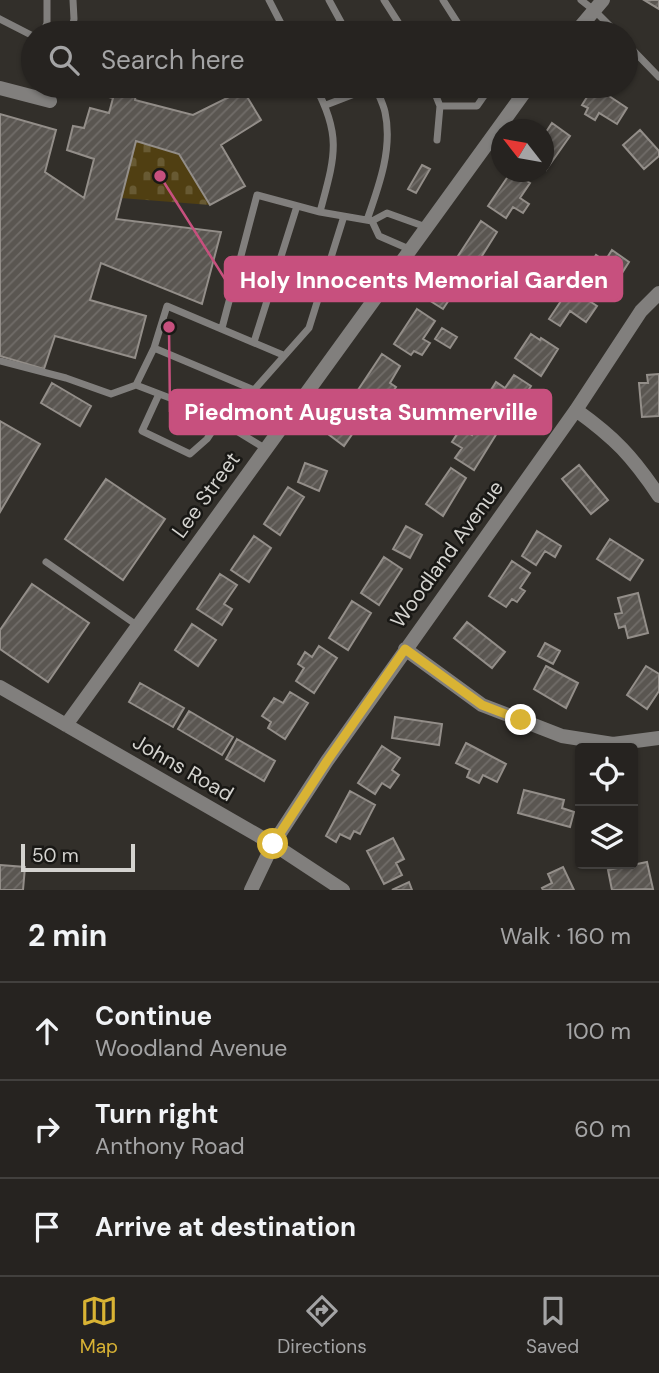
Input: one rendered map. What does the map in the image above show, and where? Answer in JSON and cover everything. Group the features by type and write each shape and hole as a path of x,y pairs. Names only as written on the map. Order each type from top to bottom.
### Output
{"street":[{"path":"585,21 599,5"},
{"path":"0,88 21,93"},
{"path":"38,98 50,101"},
{"name":"Lee Street","path":"66,725 520,98"},
{"name":"Woodland Avenue","path":"251,890 273,844 327,761 576,410 641,311 659,293"},
{"path":"576,410 609,434 635,460 659,496"},
{"path":"405,649 482,705 562,736 614,744 659,738"},
{"name":"Johns Road","path":"0,687 273,844 343,890"}],"lane":[{"path":"47,0 47,21"},
{"path":"72,0 74,21"},
{"path":"269,0 280,21"},
{"path":"329,0 340,21"},
{"path":"384,0 397,21"},
{"path":"443,0 456,21"},
{"path":"581,0 599,5 609,21"},
{"path":"0,19 21,30"},
{"path":"638,55 659,77"},
{"path":"320,212 333,166 335,144 322,98"},
{"path":"326,105 344,98"},
{"path":"379,98 385,113 386,149 382,180 370,220 379,236 410,249"},
{"path":"437,98 440,106 437,140"},
{"path":"440,106 477,106 483,98"},
{"path":"222,328 257,195 320,212 370,220 387,213 426,228"},
{"path":"254,342 297,206"},
{"path":"239,432 254,390 309,328 344,216"},
{"path":"136,385 154,348 167,306 283,355"},
{"path":"154,348 254,390"},
{"path":"0,361 66,378 111,394 136,385 204,411 266,449"},
{"path":"159,394 142,431 190,454 207,439 219,421"},
{"path":"46,562 138,626"}],"green space":[{"path":"136,141 179,154 210,205 121,198"}],"building":[{"path":"644,0 659,0 659,9"},
{"path":"113,98 135,98 193,115 227,98 248,98 261,120 221,145 245,186 210,205 179,154 136,141 116,219 221,232 202,304 101,263 90,300 146,316 135,358 55,336 44,369 0,356 0,114 56,130 45,172 84,198 94,159 67,150 73,126 84,128 90,108 109,113"},
{"path":"586,98 612,98 627,108 617,124 599,113 595,120 585,114 588,108 582,105"},
{"path":"554,124 570,136 554,159"},
{"path":"640,130 659,151 659,156 644,169 623,145"},
{"path":"422,165 430,169 416,193 408,189"},
{"path":"504,182 530,183 520,198 529,204 523,213 513,207 506,218 488,206"},
{"path":"481,221 497,232 475,267 458,256"},
{"path":"612,250 629,262 608,295 581,278 596,255 605,261"},
{"path":"444,266 463,279 443,309 424,297"},
{"path":"562,283 597,306 586,322 570,311 560,326 549,319 561,301 553,297"},
{"path":"417,309 435,321 423,339 430,343 422,355 414,351 411,355 394,344"},
{"path":"442,328 457,337 450,348 435,339"},
{"path":"531,334 558,349 541,376 515,358"},
{"path":"382,354 400,366 390,383 396,387 383,406 358,390"},
{"path":"659,374 659,416 642,417 639,383 648,383 647,375"},
{"path":"514,375 531,386 507,423 481,406 496,382 505,388"},
{"path":"52,383 91,406 80,426 41,403"},
{"path":"351,399 368,411 344,446 328,434"},
{"path":"0,421 40,444 0,512"},
{"path":"479,422 497,433 474,470 455,458 462,448 452,442 461,428 472,435"},
{"path":"305,463 327,471 319,491 298,482"},
{"path":"579,465 608,500 591,514 562,479"},
{"path":"451,468 466,478 443,516 426,504"},
{"path":"106,479 165,519 123,580 65,539"},
{"path":"288,487 304,497 280,535 264,524"},
{"path":"406,526 422,535 410,558 393,549"},
{"path":"537,531 561,546 555,557 545,551 536,565 522,556"},
{"path":"254,536 271,548 249,582 231,570"},
{"path":"610,539 643,560 630,580 597,559"},
{"path":"384,557 402,569 379,605 361,593"},
{"path":"512,561 530,573 520,588 525,591 517,602 512,599 506,607 489,596"},
{"path":"220,574 237,585 224,604 232,609 222,625 197,609"},
{"path":"32,584 89,623 48,682 0,649 0,630"},
{"path":"638,593 648,633 628,638 625,626 619,628 615,614 622,613 618,598"},
{"path":"352,601 371,613 348,650 329,638"},
{"path":"467,622 505,652 492,668 454,638"},
{"path":"192,624 216,640 198,666 175,650"},
{"path":"545,643 560,651 553,664 538,656"},
{"path":"319,646 337,658 314,693 296,681 304,668 298,664 305,652 312,657"},
{"path":"546,666 578,683 566,708 534,689"},
{"path":"646,666 659,674 659,691 647,709 627,695"},
{"path":"140,683 184,708 173,727 129,702"},
{"path":"290,692 308,703 285,739 268,728 271,722 262,716 274,698 283,703"},
{"path":"189,711 233,737 222,755 178,729"},
{"path":"395,717 442,724 439,745 392,738"},
{"path":"237,739 275,761 264,781 226,759"},
{"path":"466,743 506,764 497,782 483,775 479,783 467,777 470,770 456,763"},
{"path":"382,746 400,758 392,770 399,775 390,788 382,783 375,794 358,783"},
{"path":"524,790 564,800 562,808 574,812 570,827 518,813"},
{"path":"350,791 375,805 360,834 354,831 350,839 340,834 336,842 326,836"},
{"path":"393,838 404,859 396,863 402,875 384,884 367,851"},
{"path":"647,862 653,889 612,890 608,870 638,869 638,864"},
{"path":"0,865 25,867 23,890 0,890"},
{"path":"563,867 574,890 543,890 542,888 552,883 548,874"},
{"path":"409,882 412,890 392,890"}],"place":[{"name":"Holy Innocents Memorial Garden","path":"160,176"},
{"name":"Piedmont Augusta Summerville","path":"169,327"}],"route":[{"path":"273,844 405,649 482,705 521,720"}]}
